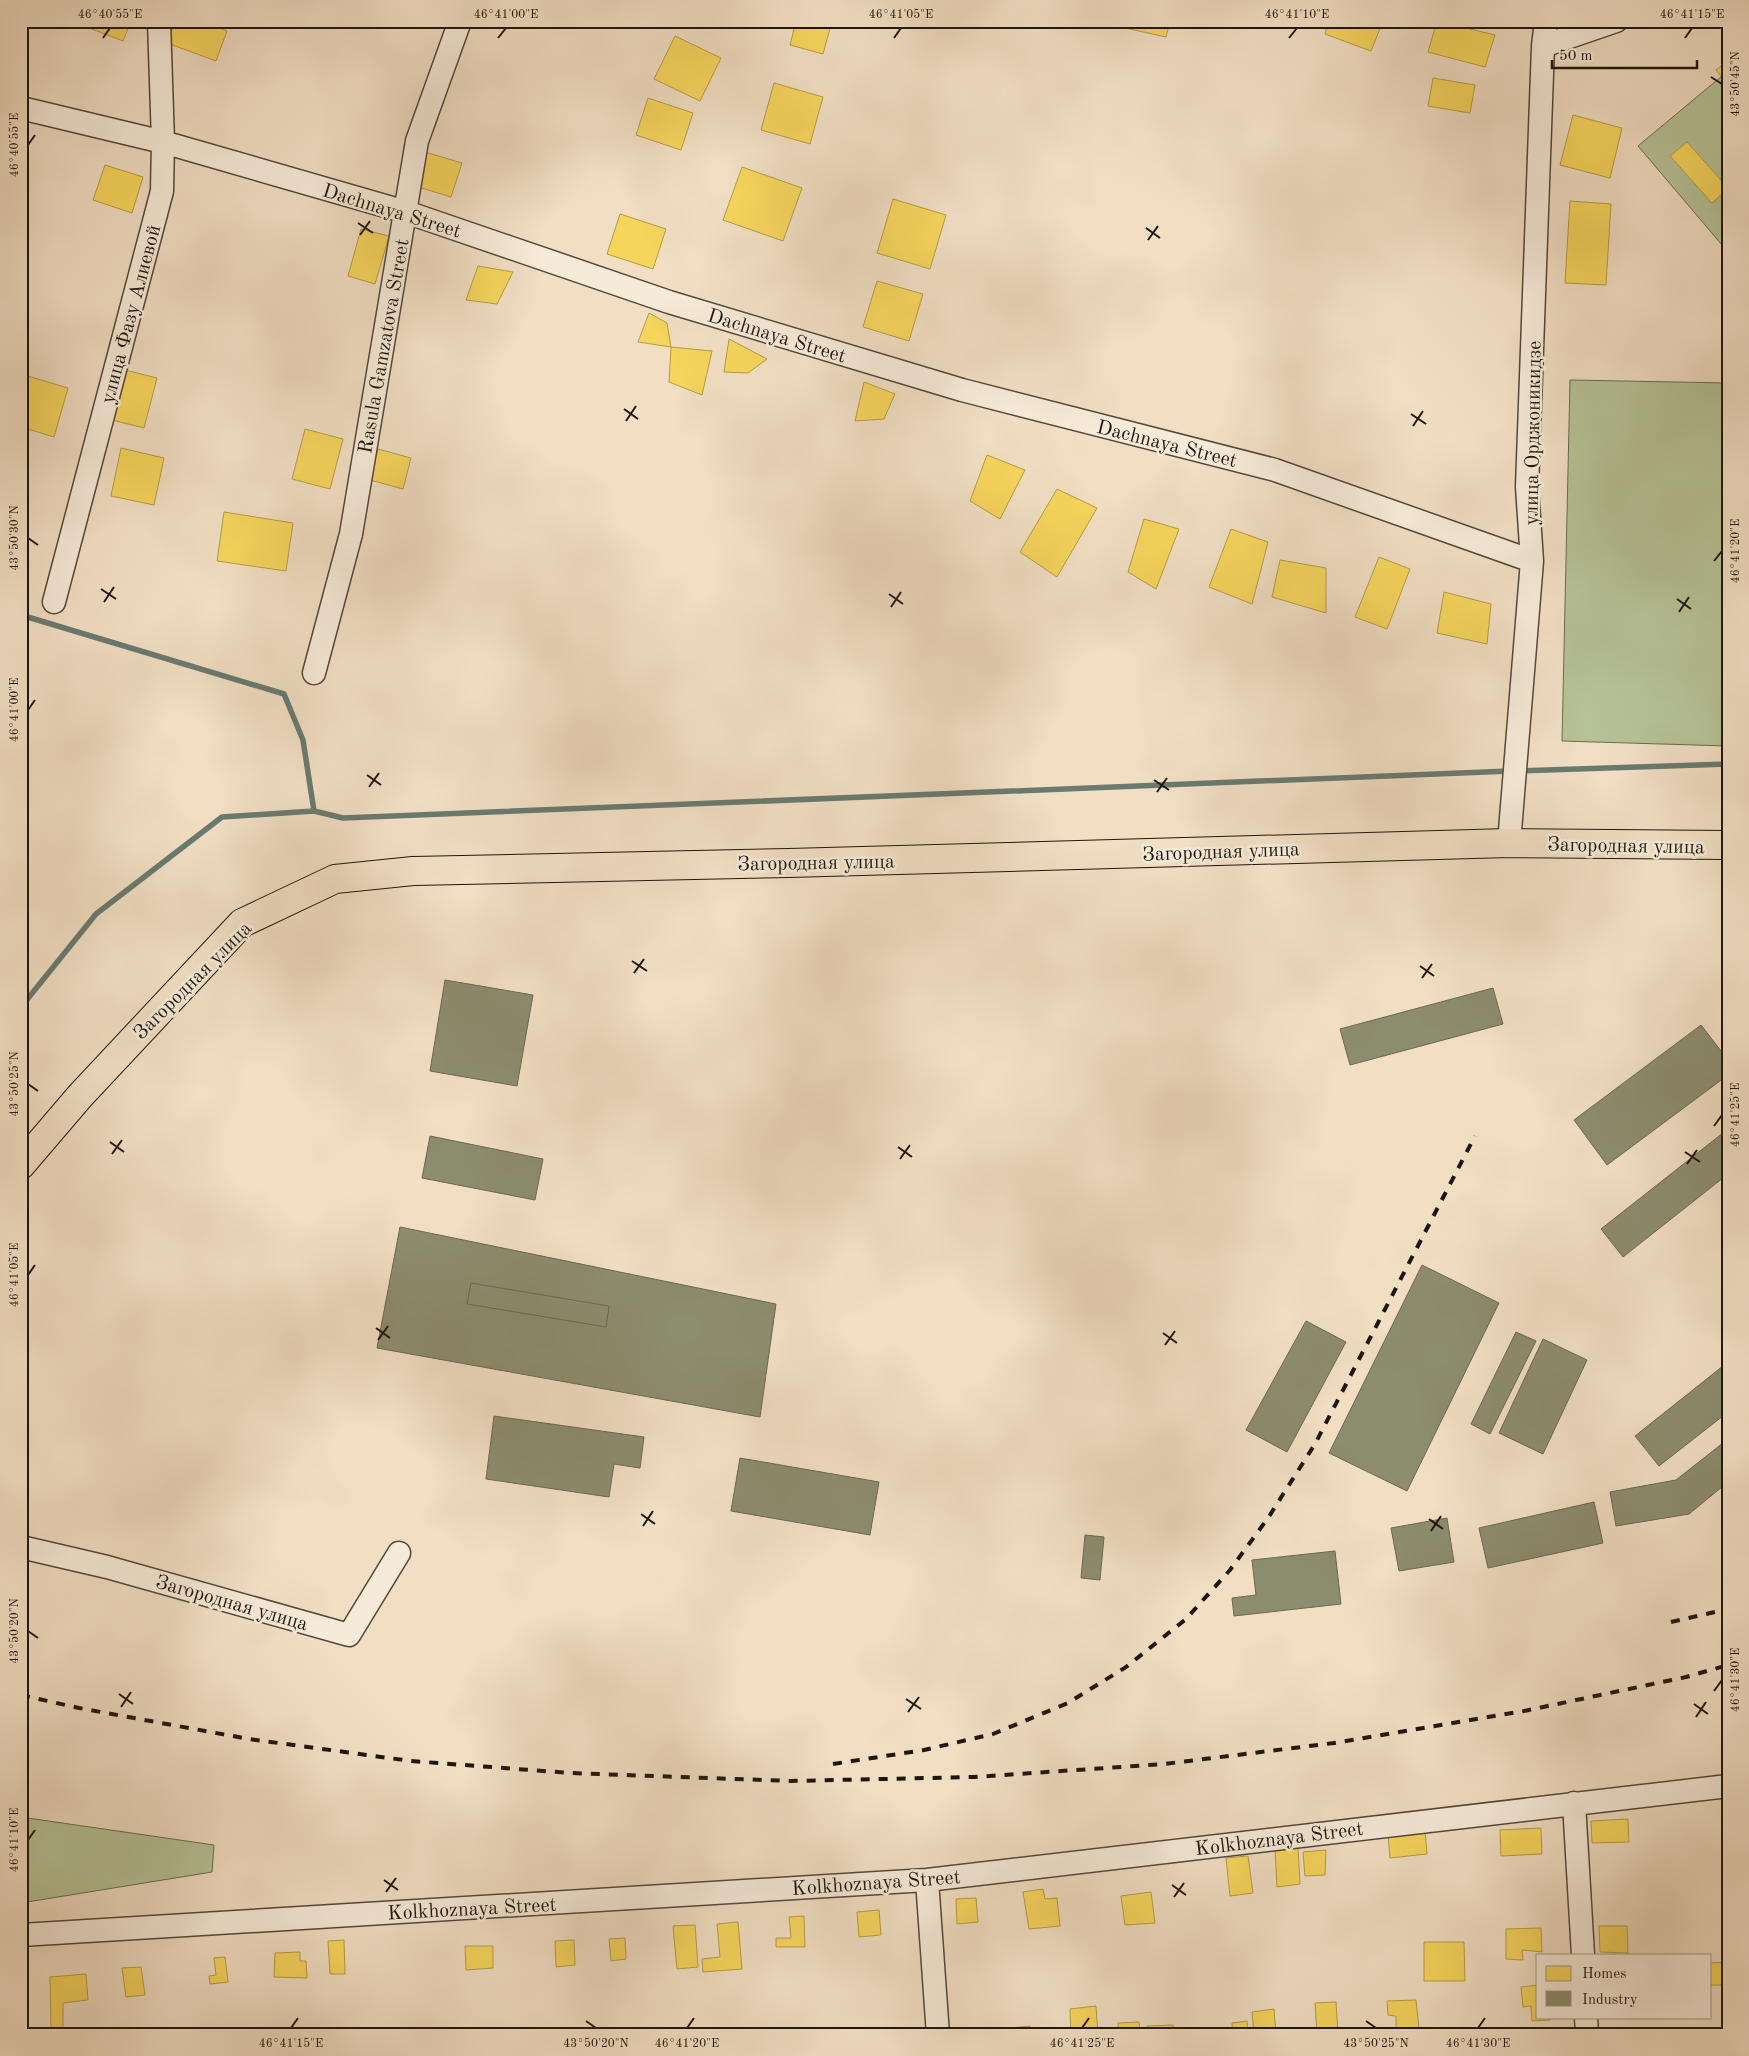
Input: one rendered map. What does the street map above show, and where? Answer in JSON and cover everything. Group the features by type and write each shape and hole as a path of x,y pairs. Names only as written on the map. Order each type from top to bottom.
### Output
{"main road":[{"name":"Загородная улица","path":"21,1165 80,1096 242,923 335,879 413,870 789,863 1509,843 1728,845"}],"street":[{"name":"улица Фазу Алиевой","path":"54,602 162,191 163,142 159,21"},
{"name":"Rasula Gamzatova Street","path":"314,673 352,534 417,141 460,21"},
{"name":"улица Орджоникидзе","path":"1509,843 1532,561 1528,487 1543,46 1546,21"},
{"path":"1543,46 1616,21"},
{"name":"Dachnaya Street","path":"21,108 163,142 406,212 669,302 952,387 1274,470 1532,561"},
{"name":"Загородная улица","path":"21,1547 107,1567 349,1635 399,1552"},
{"name":"Kolkhoznaya Street","path":"21,1936 926,1880 1728,1786"},
{"path":"1574,1803 1582,1954"},
{"path":"926,1880 938,2035"},
{"path":"1586,2018 1587,2035"}],"green space":[{"path":"1728,71 1728,252 1638,146"},
{"path":"1570,380 1728,383 1728,746 1562,741"},
{"path":"21,1817 214,1845 212,1872 21,1903"}],"building: Homes":[{"path":"80,21 131,21 123,41 79,24"},
{"path":"175,21 202,21 227,31 216,61 167,43"},
{"path":"796,21 832,21 823,54 790,45"},
{"path":"1108,21 1170,21 1166,37 1107,24"},
{"path":"1328,21 1383,21 1371,51 1325,34"},
{"path":"1437,21 1495,35 1485,67 1428,52"},
{"path":"675,36 721,58 700,101 654,79"},
{"path":"1728,60 1728,84 1716,70"},
{"path":"1433,78 1475,85 1470,113 1428,106"},
{"path":"774,83 823,97 810,144 761,130"},
{"path":"648,98 693,113 681,150 636,135"},
{"path":"1573,115 1622,128 1610,178 1560,165"},
{"path":"1687,142 1728,188 1712,203 1670,156"},
{"path":"425,152 462,163 451,197 415,186"},
{"path":"105,165 143,177 132,213 93,200"},
{"path":"742,167 802,188 783,241 723,220"},
{"path":"893,199 946,215 930,269 877,253"},
{"path":"1570,201 1611,204 1606,285 1565,283"},
{"path":"620,214 666,229 653,269 607,254"},
{"path":"361,229 389,236 375,284 348,276"},
{"path":"478,266 513,272 497,304 466,300"},
{"path":"877,281 923,294 909,341 863,327"},
{"path":"649,313 667,323 671,347 638,342"},
{"path":"729,339 767,359 748,373 724,372"},
{"path":"671,347 712,351 702,395 669,382"},
{"path":"125,370 157,378 144,428 112,420"},
{"path":"21,374 68,388 54,437 21,427"},
{"path":"864,382 895,394 884,419 855,421"},
{"path":"305,429 343,439 330,489 292,479"},
{"path":"121,448 164,458 154,505 111,496"},
{"path":"378,449 411,458 403,489 370,480"},
{"path":"987,455 1025,470 1000,519 970,501"},
{"path":"1057,489 1097,508 1057,577 1020,552"},
{"path":"224,512 293,523 286,571 217,561"},
{"path":"1144,519 1179,529 1156,589 1128,572"},
{"path":"1231,529 1268,542 1252,604 1209,587"},
{"path":"1379,557 1410,569 1387,629 1355,617"},
{"path":"1280,560 1326,568 1326,613 1272,597"},
{"path":"1444,592 1491,604 1487,644 1437,633"},
{"path":"1628,1819 1629,1842 1592,1843 1591,1821"},
{"path":"1541,1828 1542,1854 1501,1856 1500,1830"},
{"path":"1425,1830 1427,1854 1390,1858 1388,1834"},
{"path":"1298,1848 1300,1884 1277,1887 1275,1850"},
{"path":"1326,1850 1325,1875 1305,1876 1303,1852"},
{"path":"1248,1856 1253,1893 1230,1896 1226,1858"},
{"path":"1043,1889 1045,1899 1057,1898 1060,1926 1029,1929 1023,1892"},
{"path":"1151,1892 1155,1923 1125,1925 1121,1896"},
{"path":"976,1898 978,1922 957,1924 956,1899"},
{"path":"879,1910 881,1935 859,1937 857,1912"},
{"path":"804,1916 805,1947 776,1947 776,1938 791,1938 789,1917"},
{"path":"738,1922 742,1969 703,1972 702,1959 720,1957 717,1924"},
{"path":"695,1925 698,1967 677,1969 673,1926"},
{"path":"1599,1926 1627,1926 1628,1953 1600,1952"},
{"path":"1541,1928 1542,1952 1522,1950 1523,1960 1506,1959 1506,1929"},
{"path":"625,1938 626,1959 611,1961 609,1939"},
{"path":"344,1940 345,1974 330,1974 328,1941"},
{"path":"574,1940 575,1965 556,1967 555,1941"},
{"path":"1424,1942 1464,1942 1465,1981 1424,1981"},
{"path":"465,1946 493,1946 493,1968 466,1970"},
{"path":"300,1952 300,1961 306,1961 307,1978 274,1977 275,1953"},
{"path":"225,1957 228,1982 210,1984 209,1976 216,1975 214,1958"},
{"path":"1728,1962 1728,2008 1724,1985 1712,1985 1712,1963"},
{"path":"141,1967 145,1995 126,1997 122,1968"},
{"path":"86,1974 88,2000 63,2003 63,2029 51,2029 50,1977"},
{"path":"1536,1985 1536,2018 1550,2018 1550,2020 1532,2021 1531,2006 1523,2007 1521,1987"},
{"path":"1416,2000 1419,2028 1396,2029 1396,2016 1388,2015 1387,2001"},
{"path":"1336,2002 1338,2034 1317,2035 1315,2003"},
{"path":"1096,2006 1098,2035 1071,2035 1070,2009"},
{"path":"1274,2009 1276,2035 1254,2035 1252,2012"},
{"path":"1247,2021 1248,2035 1233,2035 1232,2023"},
{"path":"1139,2022 1140,2035 1119,2035 1118,2023"},
{"path":"1173,2025 1174,2035 1147,2035 1147,2026"},
{"path":"1030,2026 1032,2035 1012,2035 1011,2028"},
{"path":"788,2030 788,2035 754,2035 753,2031"},
{"path":"1057,2032 1057,2035 1038,2035 1038,2033"}],"building: Industry":[{"path":"445,980 533,995 517,1086 430,1071"},
{"path":"1493,988 1503,1024 1350,1065 1340,1029"},
{"path":"1701,1025 1728,1060 1728,1075 1607,1165 1574,1120"},
{"path":"1728,1129 1728,1174 1623,1257 1601,1229"},
{"path":"430,1136 543,1159 535,1200 422,1178"},
{"path":"400,1227 776,1304 760,1417 377,1348"},
{"path":"1422,1265 1499,1303 1407,1491 1329,1453"},
{"path":"471,1283 609,1306 606,1327 467,1304"},
{"path":"1306,1321 1346,1342 1287,1452 1246,1430"},
{"path":"1516,1332 1536,1341 1490,1434 1471,1424"},
{"path":"1543,1339 1587,1360 1543,1454 1499,1433"},
{"path":"1728,1362 1728,1412 1659,1466 1635,1436"},
{"path":"494,1416 644,1437 640,1468 614,1464 609,1497 486,1479"},
{"path":"1728,1439 1728,1482 1689,1514 1616,1526 1610,1492 1676,1480"},
{"path":"740,1458 879,1482 870,1535 731,1511"},
{"path":"1594,1502 1603,1543 1488,1568 1479,1528"},
{"path":"1447,1518 1454,1562 1399,1571 1391,1528"},
{"path":"1085,1535 1104,1537 1100,1580 1081,1578"},
{"path":"1335,1551 1341,1604 1234,1616 1232,1598 1256,1595 1252,1560"}],"waterway":[{"path":"21,615 284,694 303,740 314,811"},
{"path":"1519,771 1728,764"},
{"path":"21,1007 96,914 222,817 314,811 343,818 1510,771"}],"railway":[{"path":"833,1764 924,1750 993,1734 1068,1703 1126,1667 1186,1619 1230,1570 1268,1518 1315,1444 1475,1136"},
{"path":"1671,1622 1728,1609"},
{"path":"21,1695 79,1708 249,1739 411,1761 570,1773 791,1781 974,1777 1164,1764 1334,1743 1524,1711 1686,1677 1728,1665"}]}
